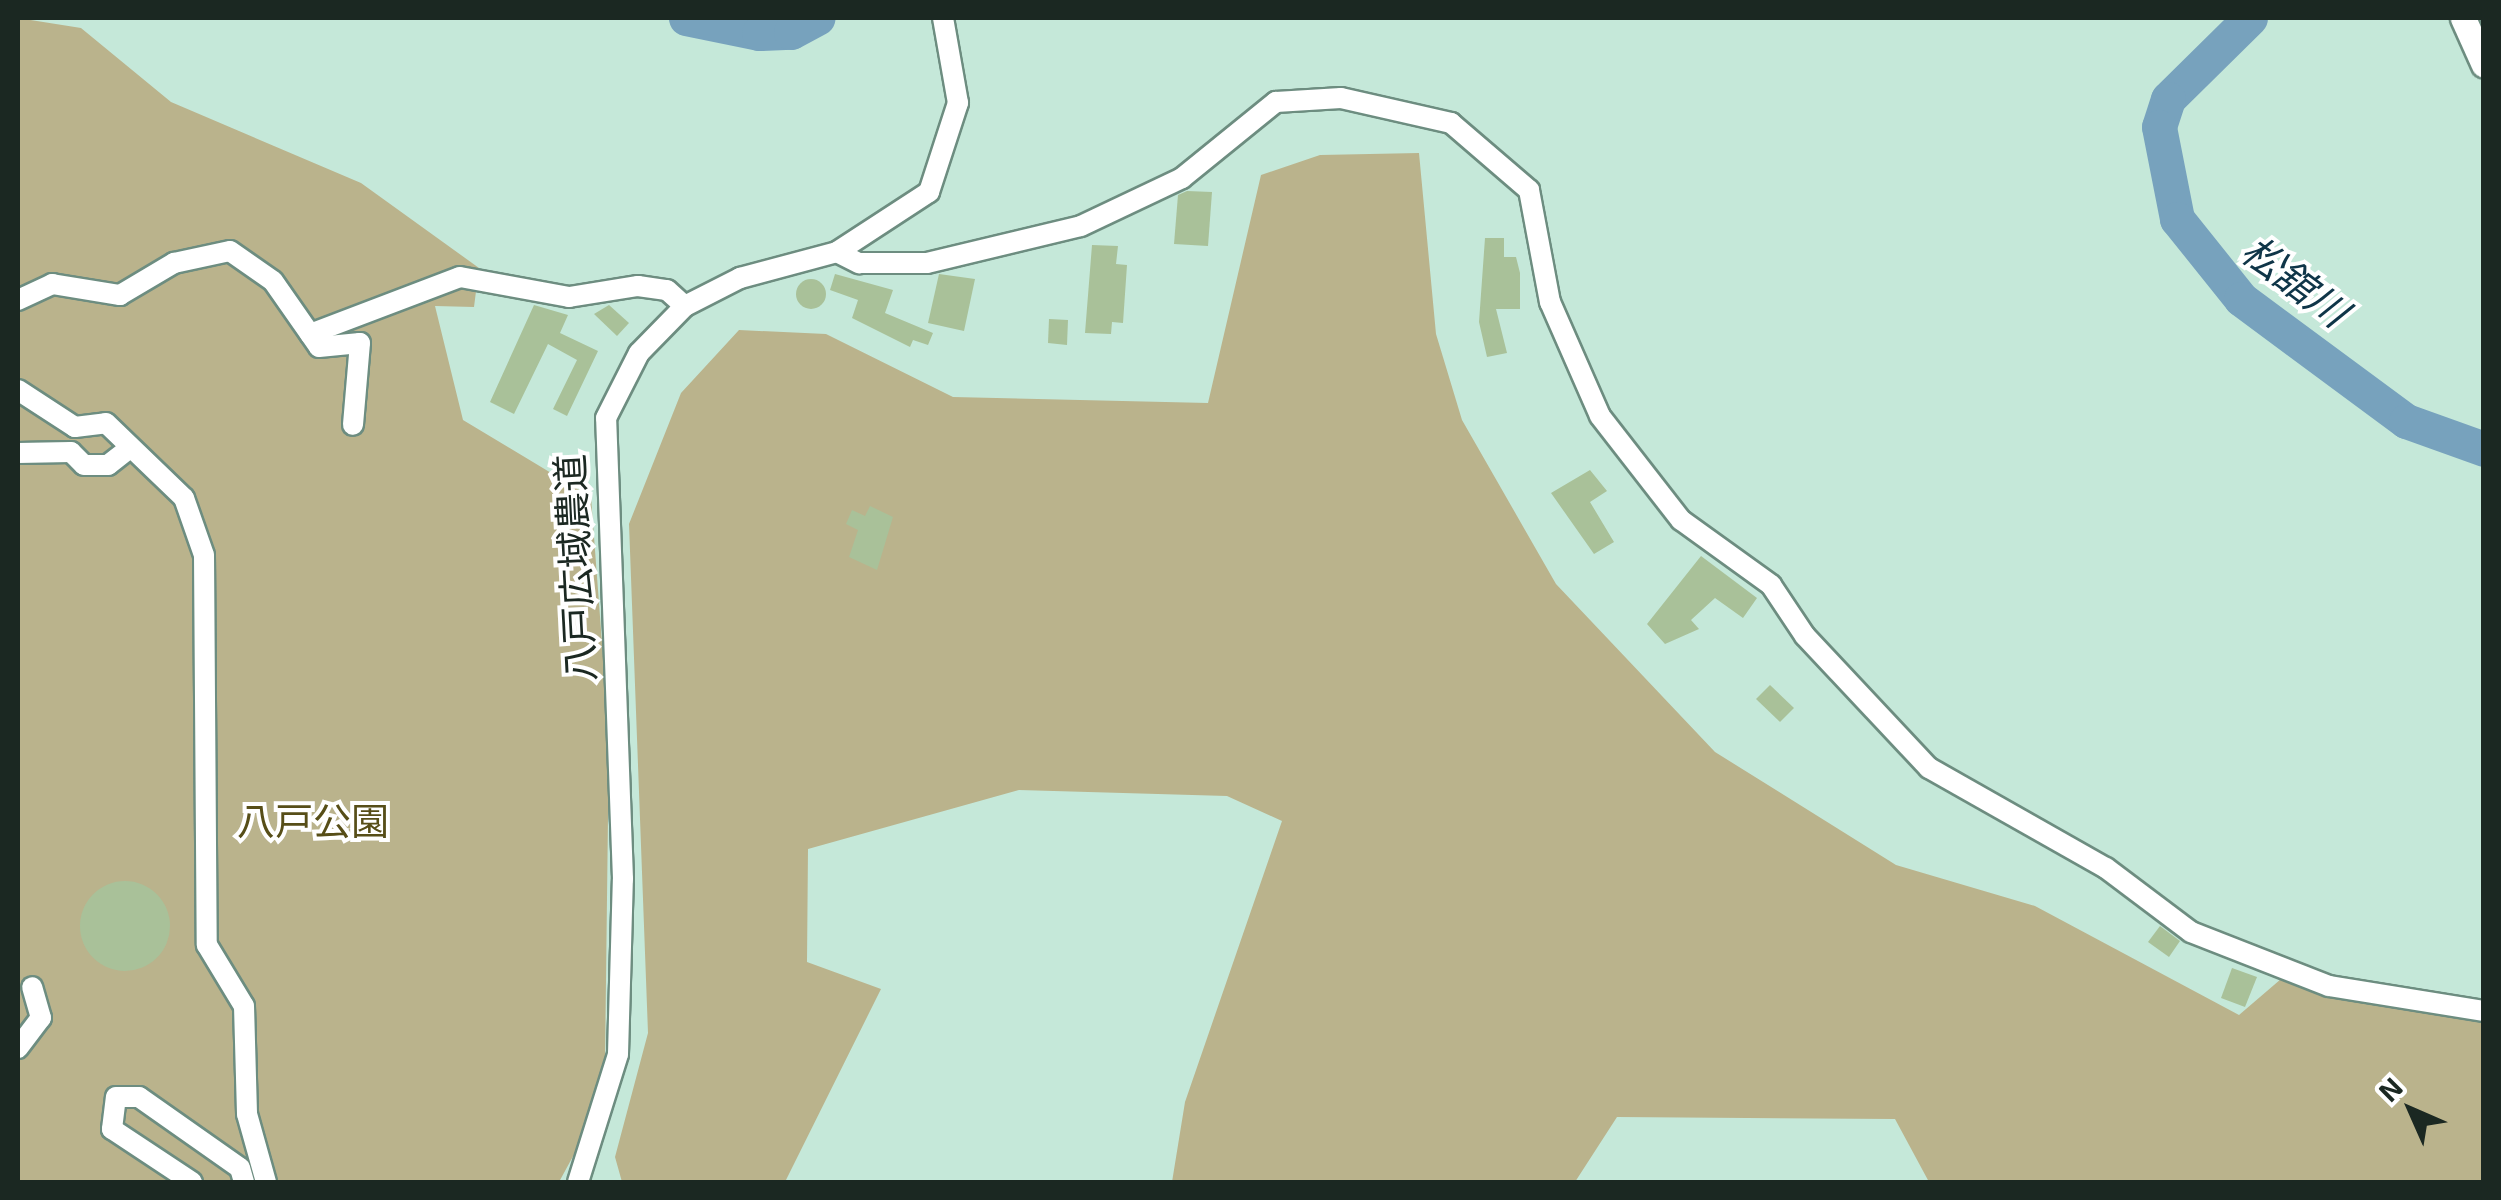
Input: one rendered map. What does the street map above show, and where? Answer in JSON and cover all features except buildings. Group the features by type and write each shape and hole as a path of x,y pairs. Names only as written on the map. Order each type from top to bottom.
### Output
{"main road":[{"path":"2463,18 2484,64"}],"street":[{"name":"八戸広域農道","path":"578,1182 604,1119 619,1035 623,880 604,436 622,378 685,306 740,278 837,252 904,215 945,161 958,103 943,18"},
{"path":"837,252 859,263 927,263 1081,226 1182,178 1276,102 1342,98 1451,123 1529,190 1550,302 1600,416 1681,520 1771,586 1805,636 1929,768 2241,954 2386,1001 2484,1011"},
{"path":"18,300 52,284 120,295 174,263 230,251 272,281 319,346 360,343 353,425"},
{"path":"310,334 460,277 570,298 652,288 685,306"},
{"path":"18,390 75,427 106,423 126,450 184,498 204,555 207,946 244,1006 247,1114 266,1182"},
{"path":"71,452 75,427"},
{"path":"18,453 71,452 84,465 108,465 126,450"},
{"path":"18,1048 41,1018 32,986"},
{"path":"192,1182 112,1129 116,1097 140,1098 240,1168 244,1182"}],"green space":[{"name":"八戸公園","path":"18,18 81,28 171,102 361,183 479,268 474,307 435,306 463,420 591,497 609,736 605,1063 589,1127 559,1182 18,1182"},
{"path":"1419,153 1436,334 1462,420 1556,584 1715,752 1896,865 2035,906 2239,1015 2281,979 2483,1006 2483,1182 1929,1182 1895,1119 1617,1117 1575,1182 1172,1182 1185,1102 1282,821 1227,796 1019,790 808,849 807,962 881,989 785,1182 622,1182 615,1157 648,1033 629,524 681,393 739,330 826,334 953,397 1208,403 1261,175 1320,155"}],"waterway":[{"name":"松舘川","path":"686,18 759,33 791,32 817,18"},
{"name":"松舘川","path":"2250,18 2168,99 2159,127 2177,219 2241,299 2406,421 2484,449"}]}
